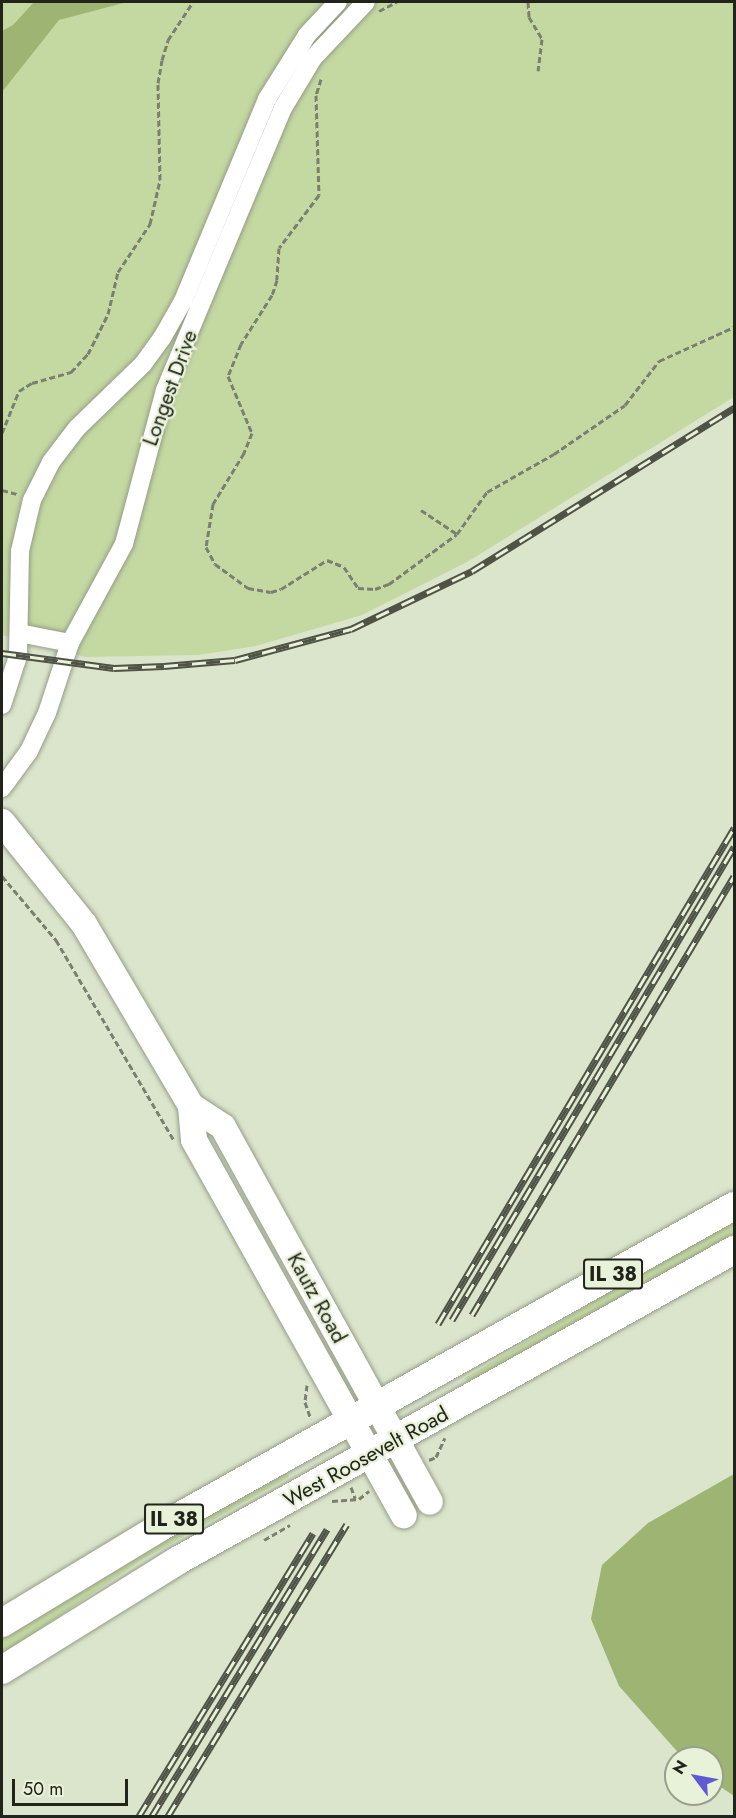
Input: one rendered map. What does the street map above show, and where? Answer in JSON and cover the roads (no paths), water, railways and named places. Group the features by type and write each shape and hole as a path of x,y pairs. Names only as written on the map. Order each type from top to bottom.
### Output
{"main road":[{"name":"West Roosevelt Road","path":"351,1420 735,1206"},
{"name":"West Roosevelt Road","path":"2,1670 116,1597 735,1250"},
{"name":"IL 38","path":"2,1623 120,1550 351,1420"}],"street":[{"name":"Longest Drive","path":"2,705 18,656 20,551 32,500 51,462 77,428 143,364 162,338 183,301 267,99 307,35 338,2"},
{"name":"Longest Drive","path":"2,788 29,751 43,722 70,643 124,544 165,390 283,108 313,58 364,3"},
{"path":"19,633 70,643"},
{"name":"Kautz Road","path":"2,822 84,924 192,1106 223,1127 430,1502"},
{"name":"Kautz Road","path":"192,1106 194,1140 404,1515"}],"railway":[{"path":"2,653 114,668 164,666 235,660 351,629 472,571 734,408"},
{"path":"438,1324 734,828"},
{"path":"452,1320 734,847"},
{"path":"472,1315 734,876"},
{"path":"168,1816 347,1524"},
{"path":"152,1816 327,1529"},
{"path":"139,1816 313,1533"}]}
